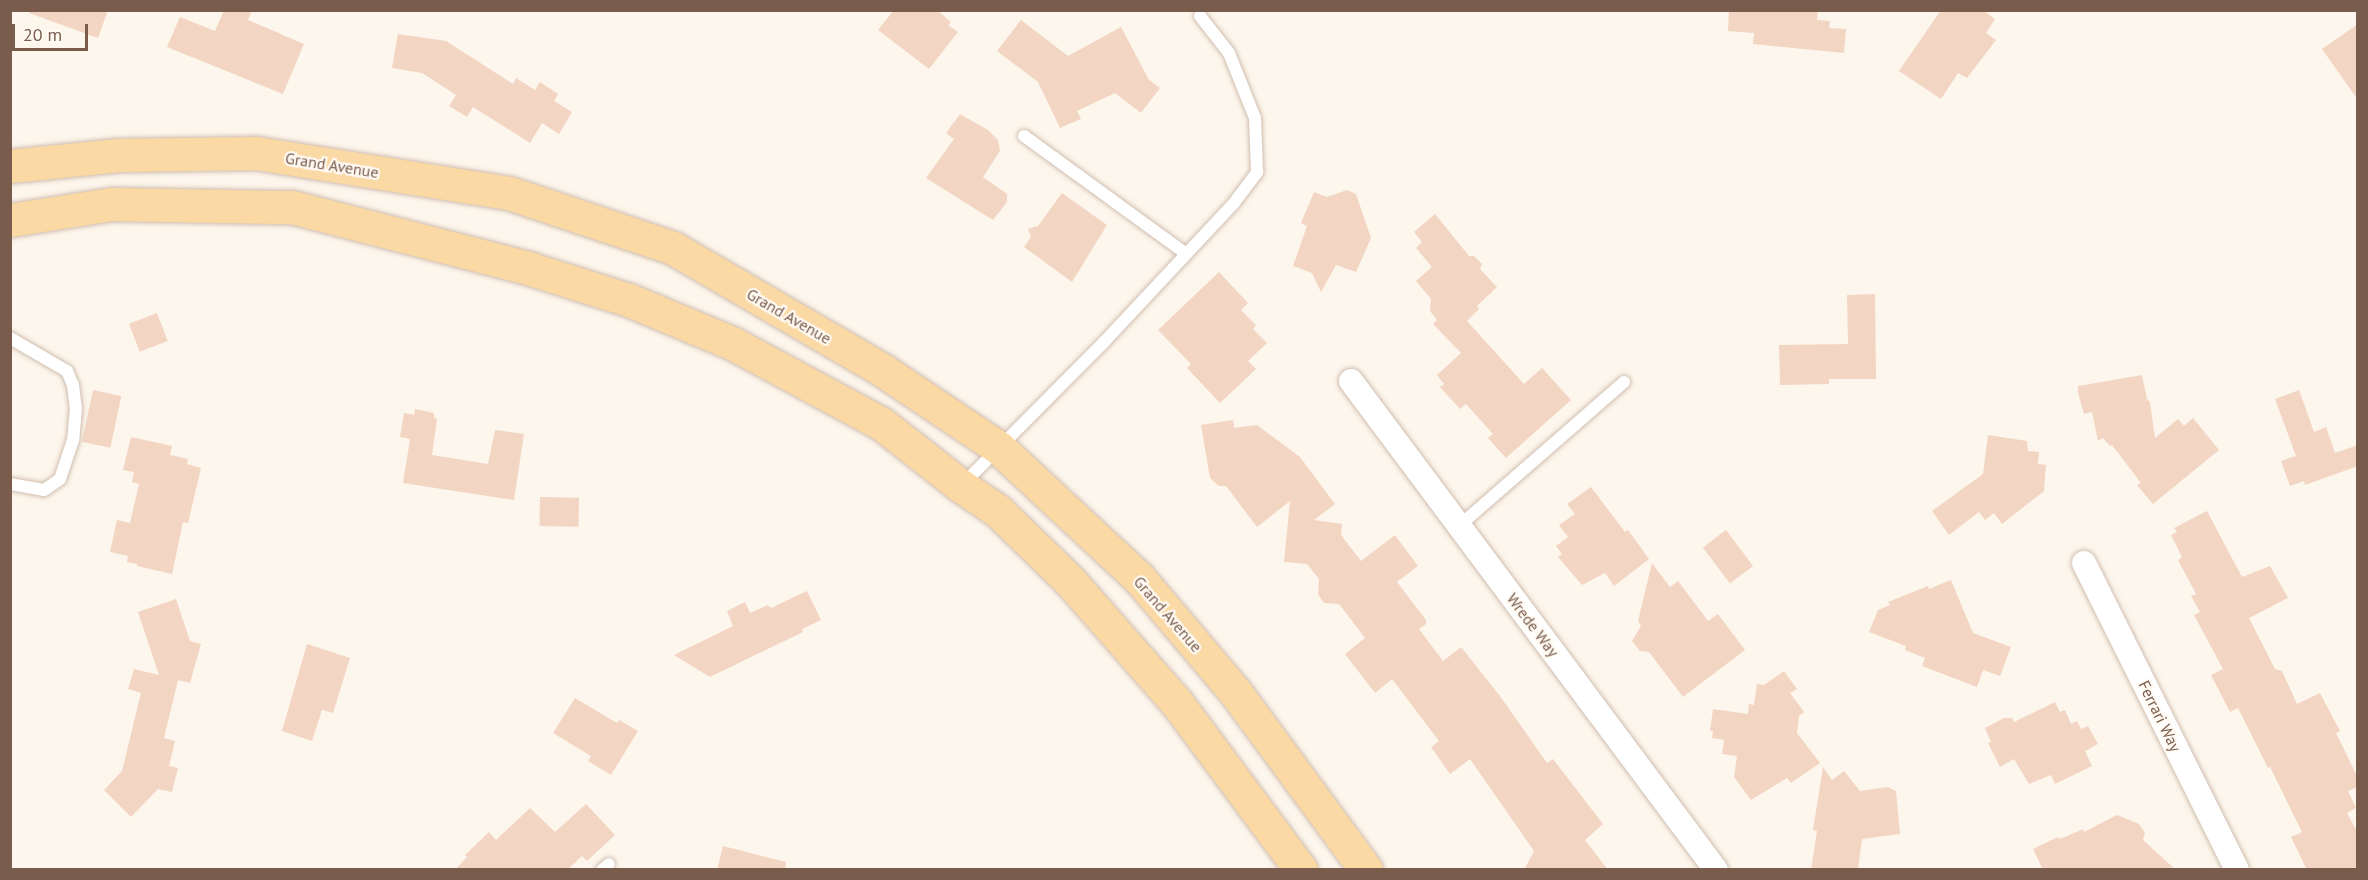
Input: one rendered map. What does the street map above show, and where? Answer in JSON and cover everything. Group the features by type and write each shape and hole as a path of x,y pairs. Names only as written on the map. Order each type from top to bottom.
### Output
{"main road":[{"name":"Grand Avenue","path":"10,166 118,155 256,153 509,193 673,248 884,371 999,448 1138,577 1236,693 1366,870"},
{"path":"10,220 112,204 292,207 531,269 629,300 732,344 882,424 961,486 998,511 1071,582 1177,703 1301,870"}],"street":[{"name":"Wrede Way","path":"1351,381 1716,870"},
{"name":"Ferrari Way","path":"2084,563 2237,870"}],"lane":[{"path":"961,486 1104,342 1234,203 1257,172 1255,118 1229,53 1200,16"},
{"path":"1024,136 1185,253"},
{"path":"10,338 67,371 73,386 76,408 74,440 60,478 44,490 10,484"},
{"path":"1459,526 1624,382"}],"building":[{"path":"29,10 108,10 98,38 29,13"},
{"path":"224,10 252,10 248,20 304,44 283,94 167,47 180,17 215,31"},
{"path":"894,10 937,10 951,22 948,25 958,32 929,69 878,30"},
{"path":"1729,10 1818,10 1817,20 1830,21 1829,28 1846,29 1844,53 1753,44 1754,33 1728,31"},
{"path":"1941,10 1983,10 1995,19 1986,33 1996,40 1967,78 1958,73 1941,99 1899,71"},
{"path":"1021,20 1068,56 1121,27 1149,80 1160,88 1141,113 1115,93 1077,111 1081,119 1060,128 1038,82 997,51"},
{"path":"2358,24 2358,100 2322,49"},
{"path":"398,34 446,41 513,84 516,78 535,90 540,82 558,94 554,101 572,112 559,134 542,123 530,143 473,107 467,117 449,106 456,95 422,73 392,68"},
{"path":"960,114 988,130 998,140 1000,151 983,177 1007,194 1007,202 993,220 926,178 954,139 946,133"},
{"path":"1347,190 1356,194 1371,238 1356,272 1336,265 1321,292 1312,273 1293,266 1307,226 1301,223 1314,192 1327,197"},
{"path":"1062,193 1107,225 1072,282 1024,247 1031,237 1028,229 1038,226"},
{"path":"1435,214 1469,256 1474,256 1482,264 1480,269 1497,287 1477,306 1479,309 1467,321 1524,384 1542,368 1571,400 1506,458 1488,438 1493,434 1466,404 1460,409 1440,387 1444,384 1437,375 1461,353 1433,324 1437,320 1430,311 1431,299 1416,281 1432,267 1416,248 1422,242 1414,232"},
{"path":"1219,272 1248,303 1241,310 1256,325 1253,329 1267,343 1248,361 1256,369 1220,403 1187,368 1191,364 1158,330"},
{"path":"1875,294 1876,379 1829,379 1829,384 1780,385 1779,345 1848,344 1847,295"},
{"path":"157,313 168,341 140,352 129,324"},
{"path":"2142,375 2147,399 2150,402 2155,438 2178,419 2184,426 2193,418 2219,450 2153,504 2137,485 2141,483 2112,445 2110,446 2103,438 2098,441 2092,412 2084,414 2078,393 2078,386"},
{"path":"93,390 121,396 110,448 82,442"},
{"path":"2299,390 2314,432 2326,427 2335,453 2358,445 2358,466 2305,485 2304,481 2290,486 2281,461 2296,456 2275,399"},
{"path":"415,409 434,413 434,418 437,419 432,455 488,464 495,430 524,434 514,500 403,483 410,439 400,437 404,413 414,415"},
{"path":"1233,420 1234,428 1257,425 1300,457 1335,504 1314,520 1342,524 1341,535 1361,561 1395,535 1418,566 1397,582 1426,620 1426,624 1419,629 1443,661 1461,647 1500,696 1547,763 1553,759 1603,824 1585,840 1608,870 1524,870 1534,851 1470,759 1450,774 1431,747 1439,741 1392,679 1375,693 1345,654 1365,638 1339,604 1324,603 1318,594 1319,579 1307,564 1284,562 1290,501 1257,527 1226,486 1219,486 1210,478 1201,425"},
{"path":"1988,435 2027,441 2028,451 2039,452 2038,464 2046,465 2044,491 2002,524 1994,513 1985,520 1979,512 1949,535 1932,511 1983,474"},
{"path":"131,437 172,446 170,455 188,459 187,464 201,468 188,523 183,522 172,574 137,566 137,564 127,562 128,556 110,552 117,520 130,523 139,484 132,482 134,472 123,470"},
{"path":"1591,487 1625,532 1628,530 1649,559 1614,586 1605,573 1582,585 1558,557 1562,554 1556,546 1568,537 1559,525 1575,514 1567,504"},
{"path":"540,497 579,498 578,527 539,526"},
{"path":"2207,511 2242,577 2270,566 2288,598 2249,618 2275,669 2282,671 2297,704 2320,693 2340,731 2336,733 2358,778 2358,787 2348,791 2356,808 2347,813 2358,833 2358,870 2307,870 2291,837 2302,832 2270,767 2268,768 2238,708 2230,712 2211,675 2223,669 2194,615 2200,612 2191,596 2196,594 2178,560 2182,557 2171,535 2177,532 2174,528"},
{"path":"1726,530 1753,566 1730,583 1703,547"},
{"path":"1652,563 1670,587 1678,581 1708,621 1718,614 1745,650 1683,697 1649,652 1640,651 1632,641 1641,626 1638,621"},
{"path":"1951,580 1973,633 2011,647 2000,676 1983,670 1977,687 1922,666 1925,658 1905,650 1906,646 1869,632 1878,610 1890,605 1888,602 1928,586 1929,589"},
{"path":"807,591 821,620 802,629 803,632 710,677 674,655 733,626 727,611 745,602 750,613 768,605 771,608"},
{"path":"176,599 190,641 201,644 190,683 178,680 164,738 175,741 169,766 178,768 172,792 158,789 131,817 104,790 122,771 141,693 128,689 134,669 159,675 138,612"},
{"path":"307,644 350,658 333,713 322,710 312,741 282,731"},
{"path":"1784,671 1797,689 1790,693 1804,712 1799,716 1797,733 1820,763 1791,783 1787,778 1751,800 1734,777 1737,756 1722,754 1724,740 1712,738 1713,731 1710,731 1713,709 1748,714 1749,704 1754,705 1757,684 1764,685"},
{"path":"575,698 617,723 619,720 638,731 611,775 588,761 591,756 553,733"},
{"path":"2055,702 2060,712 2065,710 2071,724 2077,721 2081,729 2088,726 2098,744 2085,751 2092,766 2055,784 2051,775 2029,784 2014,759 2000,767 1988,743 1991,742 1985,728 2004,718 2012,718 2014,722"},
{"path":"1823,767 1832,780 1844,771 1860,791 1888,787 1896,791 1900,834 1862,839 1858,870 1811,870 1817,831 1813,830"},
{"path":"586,804 615,835 587,861 582,856 567,870 455,870 467,857 465,855 489,832 496,840 530,808 555,832"},
{"path":"2117,815 2139,824 2145,833 2143,840 2176,870 2043,870 2033,849 2058,837 2060,839 2083,829 2084,832"},
{"path":"723,846 786,862 785,870 717,870"}]}
